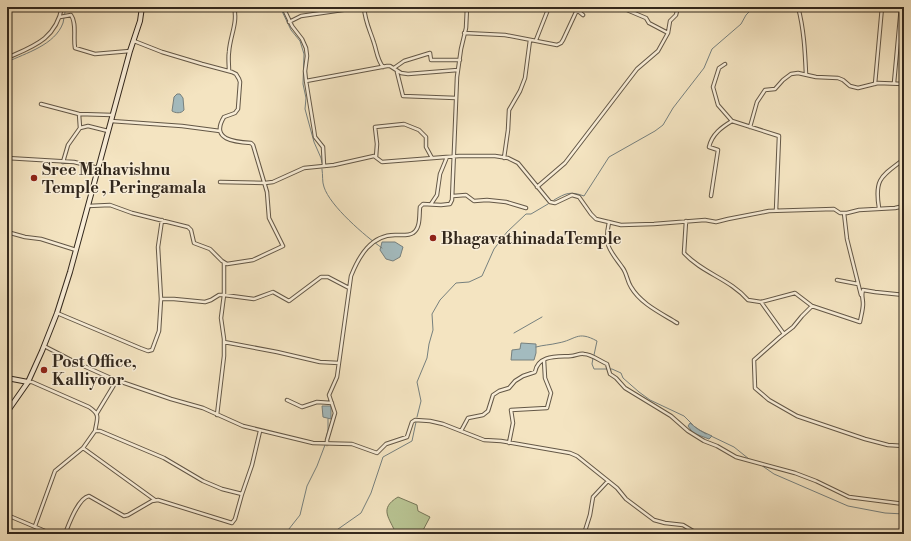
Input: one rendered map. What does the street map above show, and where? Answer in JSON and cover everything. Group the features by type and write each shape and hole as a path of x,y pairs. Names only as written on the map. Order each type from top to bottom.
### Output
{"main road":[{"path":"7,412 28,382 57,313 76,250 110,121 140,21 142,7"},
{"path":"7,378 28,382"}],"street":[{"path":"7,58 47,37 55,28 61,17 62,7"},
{"path":"229,71 228,52 235,27 236,14 234,7"},
{"path":"283,7 289,22 302,38 306,48 306,81 315,137 323,147 324,166"},
{"path":"289,22 301,16 364,7 366,20 378,59 383,67"},
{"path":"328,444 327,440 335,413 329,395 337,377 349,288 356,262 367,248 382,236 412,234 417,228 420,207 425,204 432,203 441,205 450,204 452,200 458,70 467,7"},
{"path":"536,40 549,7"},
{"path":"464,33 505,35 536,40 554,45 561,43 576,10 579,7"},
{"path":"620,7 646,18 649,23 668,33"},
{"path":"537,187 565,162 637,69 658,51 668,33 670,21 676,15 678,7"},
{"path":"798,7 801,20 806,74"},
{"path":"875,84 882,7"},
{"path":"894,83 902,7"},
{"path":"576,10 583,15"},
{"path":"61,17 71,15 74,19 73,40 75,48 95,54 130,51"},
{"path":"504,158 509,110 525,78 530,40"},
{"path":"133,41 162,52 236,74 239,79 238,109 235,113 224,117 220,131"},
{"path":"394,68 404,61 430,53 431,60 460,60"},
{"path":"725,64 718,68 713,87 718,105 732,121 779,136 776,211"},
{"path":"306,81 390,66 397,71 408,74 458,70"},
{"path":"397,71 403,96 456,98"},
{"path":"750,127 757,102 765,90 775,89 791,74 798,73 816,77 838,78 850,86 858,88 875,84 904,84"},
{"path":"41,104 79,114 112,115"},
{"path":"63,162 68,145 80,128 79,114"},
{"path":"88,206 110,205 132,213 190,228 194,243 210,249 224,263 237,263 253,260 283,246 269,218 265,183 253,144 231,142 221,134 220,131 182,126 110,121"},
{"path":"711,196 718,150 709,147 711,141 720,128 732,121"},
{"path":"376,157 377,144 375,127 404,124 419,130 426,137 426,147 432,158"},
{"path":"80,128 88,126 108,131"},
{"path":"220,182 273,182 304,168 334,165 374,156 382,162 455,156 495,156 508,158 518,163 526,171 537,187 552,202 555,203 568,196 578,197 596,219 621,225 708,220 716,222 752,214 776,211 834,209 840,213 844,213 859,210 904,206"},
{"path":"432,203 437,196 440,174 447,157"},
{"path":"7,158 74,162 98,168"},
{"path":"879,208 877,196 881,178 904,159"},
{"path":"453,196 466,195 474,201 487,200 506,202 526,208"},
{"path":"686,222 684,253 690,260 740,291 748,300 762,302 795,293 812,306 860,322 863,303 847,239 844,213"},
{"path":"57,313 150,351 153,348 158,331 161,299 158,247 162,220"},
{"path":"609,222 607,232 608,248 627,274 630,286 636,295 677,323"},
{"path":"7,232 25,237 41,239 76,250"},
{"path":"218,415 224,342 221,318 224,295 224,263"},
{"path":"161,299 205,302 219,295 224,295 254,299 274,292 284,300 289,301 321,277 328,277 349,288"},
{"path":"837,280 858,284"},
{"path":"861,295 863,290 904,295"},
{"path":"762,302 784,334"},
{"path":"812,306 793,327 754,360 755,388 769,400 797,416 865,440 888,445 904,446"},
{"path":"224,342 325,363 339,363"},
{"path":"44,346 77,363 117,380 171,399 203,408 236,424 313,443 352,444 377,453 386,444 407,437 412,422 415,420 443,424 484,440 573,454 578,456 654,520 683,525 698,534"},
{"path":"461,431 468,418 483,415 488,411 493,395 499,391 509,388 515,381 523,376 535,372 540,363 544,360 560,355 572,356 584,354 607,364 610,374 625,388 671,416 688,431 736,457 795,472 849,497 904,504"},
{"path":"509,443 514,423 511,410 547,408 551,393 545,378 544,360"},
{"path":"35,526 55,471 82,448 95,431 97,413 117,380"},
{"path":"28,382 32,382 89,407 97,413"},
{"path":"287,400 302,407 317,402 332,403"},
{"path":"95,431 100,431 164,458 222,489 242,494"},
{"path":"82,448 155,500 232,523 235,519 252,465 260,431"},
{"path":"584,534 590,515 593,497 608,481"},
{"path":"66,534 70,520 86,497 92,497 121,515 126,516 155,500"},
{"path":"7,515 52,534"}],"green space":[{"path":"398,497 417,505 418,511 430,517 421,534 396,534 387,514 387,510 392,501"}],"water":[{"path":"177,94 180,94 183,98 184,110 180,113 172,111 174,97"},
{"path":"382,242 395,242 403,247 400,257 393,261 386,259 380,250"},
{"path":"521,343 536,344 534,360 511,360 512,350 520,349"},
{"path":"322,406 331,406 331,419 323,417"},
{"path":"690,423 699,430 712,436 709,439 693,433 688,426"}],"waterway":[{"path":"7,62 31,52 47,43 54,37 63,23 66,7"},
{"path":"280,7 291,30 300,41 304,54 303,84 306,98 305,109 314,142 322,163"},
{"path":"554,200 568,194 584,196 609,157 663,125 673,108 704,68 712,49 741,24 746,15 754,7"},
{"path":"322,169 324,187 333,203 358,228 382,248"},
{"path":"417,417 421,401 417,382 427,358 433,330 432,314 440,300 456,283 469,282 482,276 494,249 507,232 526,214 531,214 548,204"},
{"path":"514,333 542,317"},
{"path":"536,347 564,342 577,337 585,336 597,341 594,355"},
{"path":"593,358 592,364 594,369 607,369"},
{"path":"610,369 621,373 623,378 650,400 684,416 693,425"},
{"path":"326,439 328,419"},
{"path":"331,534 361,513 371,493 383,457 412,441 416,422"},
{"path":"695,427 706,434"},
{"path":"711,436 734,447 749,459"},
{"path":"285,534 300,515 307,486 325,445"},
{"path":"761,465 774,474 848,506 885,513 904,514"}],"place":[{"name":"Sree Mahavishnu Temple , Peringamala","path":"34,178"},
{"name":"BhagavathinadaTemple","path":"433,238"},
{"name":"Post Office, Kalliyoor","path":"44,370"}]}
